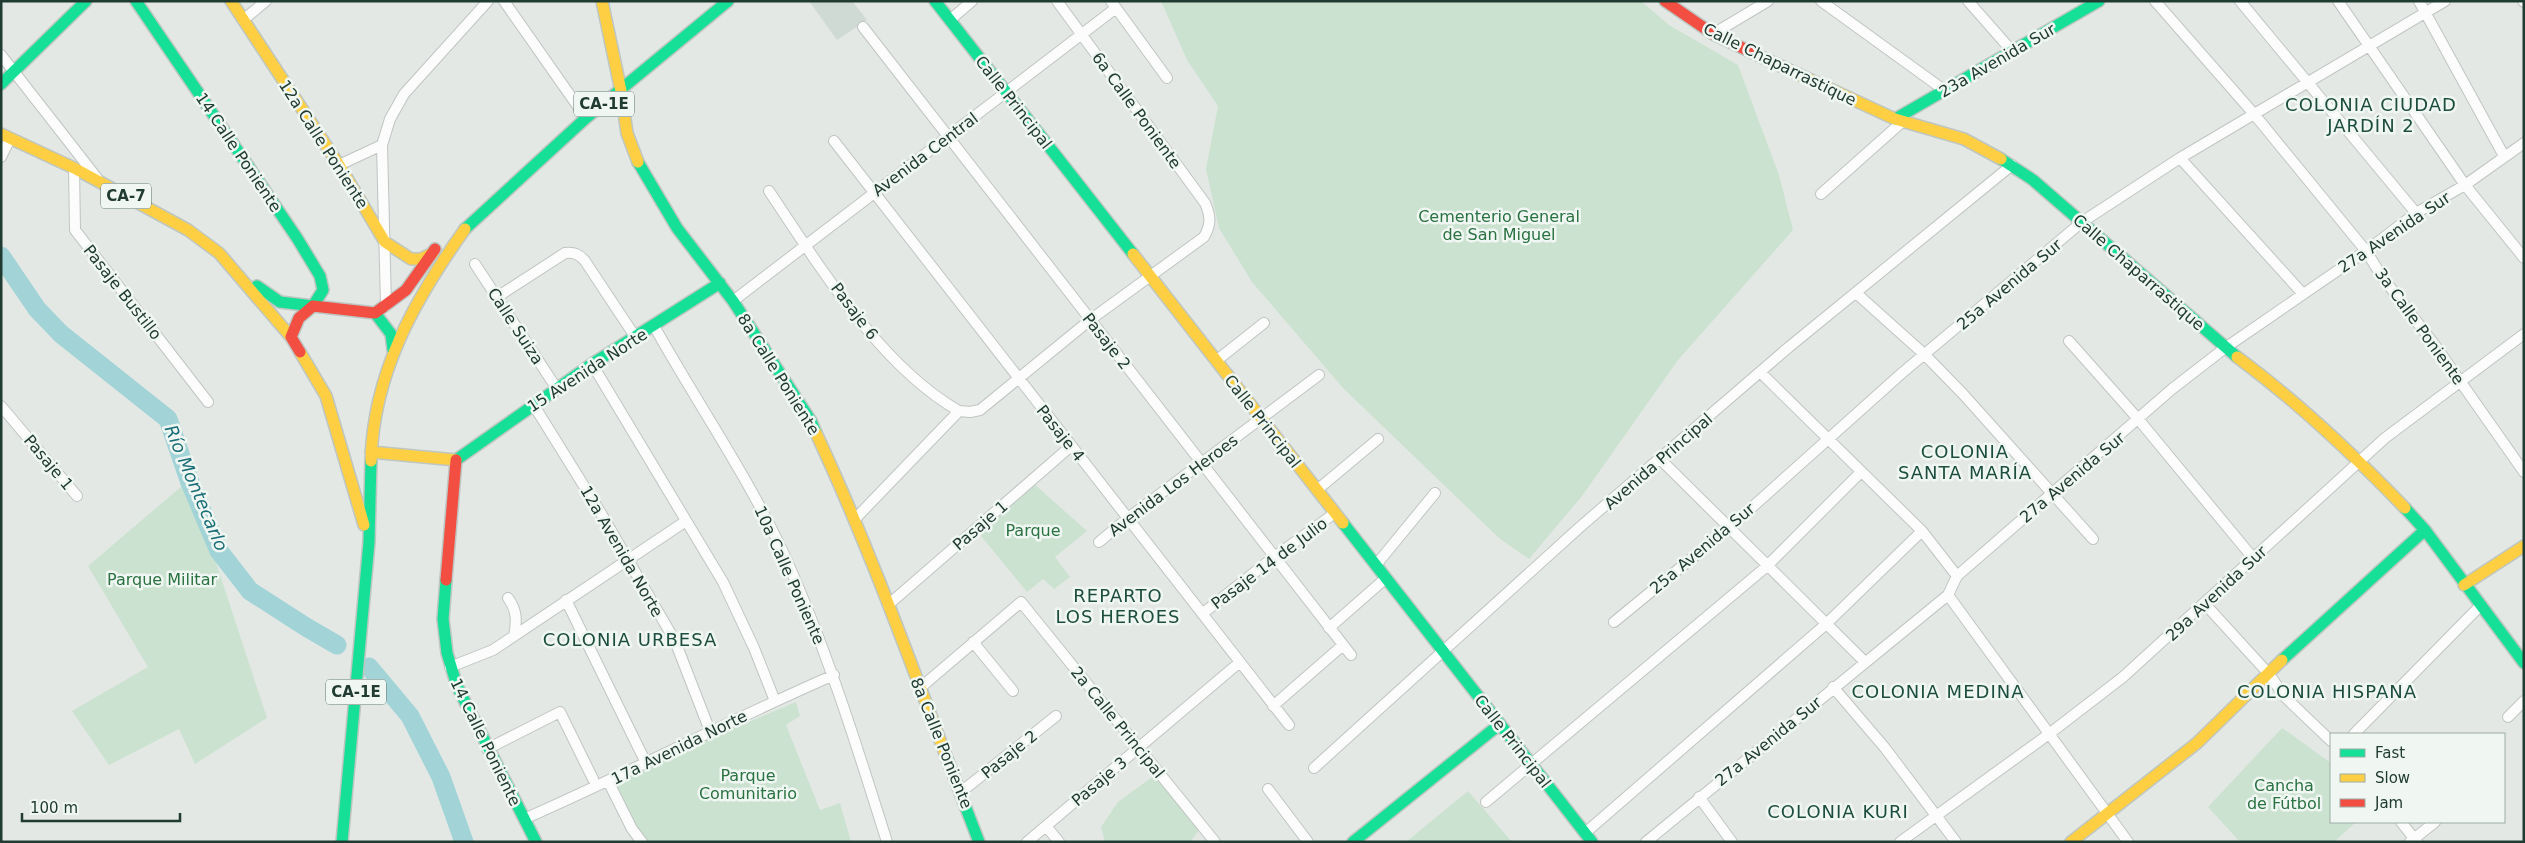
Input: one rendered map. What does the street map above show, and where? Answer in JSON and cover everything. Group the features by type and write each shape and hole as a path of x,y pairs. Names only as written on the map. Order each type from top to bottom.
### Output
{"main road":[{"path":"1,84 86,1"},
{"name":"14 Calle Poniente","path":"136,1 297,238 320,276 323,290 313,306"},
{"name":"12a Calle Poniente","path":"231,1 339,165 385,242 399,253 411,259 421,259 433,253"},
{"name":"8a Calle Poniente","path":"602,1 621,87 626,133 640,166 677,228 734,301 811,421 888,605 979,842"},
{"name":"CA-1E","path":"621,87 714,1"},
{"name":"CA-1E","path":"375,313 406,290 446,235 475,204 728,1"},
{"name":"Calle Principal","path":"935,1 1588,838"},
{"name":"Calle Chaparrastique","path":"1665,1 1713,34 1899,120 1964,139 2012,165 2082,222 2225,348 2285,392 2360,461 2425,530 2464,585 2524,663"},
{"name":"23a Avenida Sur","path":"1899,120 1944,90 2099,1"},
{"name":"CA-1E","path":"369,542 357,451 393,350 431,277 469,224 584,115"},
{"name":"CA-7","path":"6,137 74,168 188,230 219,253 240,274 291,338"},
{"name":"CA-7","path":"240,274 280,302 313,306"},
{"name":"15 Avenida Norte","path":"456,460 592,364 636,338 720,283"},
{"path":"291,338 299,318 313,306 375,313 391,334 393,350"},
{"name":"CA-1E","path":"291,338 357,451 369,542 342,842"},
{"path":"357,451 456,460"},
{"name":"14 Calle Poniente","path":"456,460 443,637 450,667 457,686 536,842"},
{"path":"2071,842 2197,743 2268,673 2425,530"},
{"path":"2464,585 2524,546"},
{"path":"1353,842 1500,724"}],"street":[{"path":"243,20 266,1"},
{"path":"386,306 382,145 390,119 404,94 488,1"},
{"path":"504,1 584,115"},
{"path":"950,20 972,1"},
{"name":"6a Calle Poniente","path":"1057,1 1210,212 1210,222 1204,237 1150,276"},
{"path":"1713,34 1768,1"},
{"path":"1821,1 1944,90"},
{"path":"1968,1 2012,51"},
{"name":"3a Calle Poniente","path":"2155,1 2254,114 2366,250 2383,278 2524,472"},
{"path":"2240,1 2416,213"},
{"path":"2338,1 2465,185 2524,258"},
{"path":"2419,1 2504,156"},
{"name":"25a Avenida Sur","path":"1614,622 1730,527 1826,439 1924,354 2082,222 2180,158 2445,1"},
{"path":"1113,5 1167,78"},
{"name":"Avenida Central","path":"734,301 1082,34 1113,5"},
{"name":"Pasaje 2","path":"863,27 1351,656"},
{"path":"1,54 100,182"},
{"path":"1821,194 1899,120"},
{"path":"1,157 6,137"},
{"name":"Pasaje 4","path":"834,141 1288,725"},
{"name":"27a Avenida Sur","path":"1646,842 1948,595 1957,576 2139,420 2172,389 2225,348 2416,213 2465,185 2524,142"},
{"path":"339,165 382,145"},
{"path":"2180,158 2303,294"},
{"name":"Avenida Principal","path":"1314,768 1442,650 1760,372 2012,165"},
{"name":"Pasaje Bustillo","path":"74,168 75,230 208,402"},
{"name":"Pasaje 6","path":"770,191 806,246 868,331 902,369 959,411"},
{"path":"496,297 565,253 572,252 580,255 585,261 636,338"},
{"name":"Calle Suiza","path":"475,264 557,389"},
{"path":"854,520 959,411 970,412 980,410 1090,320 1150,276"},
{"path":"1856,293 1924,354 2093,539"},
{"path":"1216,361 1264,323"},
{"name":"10a Calle Poniente","path":"654,326 731,452 781,549 834,675 887,842"},
{"name":"29a Avenida Sur","path":"1900,842 2049,734 2123,676 2205,604 2360,461 2421,409 2461,383 2524,334"},
{"path":"2069,341 2139,420 2253,558"},
{"path":"592,364 727,590 754,648 775,701"},
{"path":"1760,372 1860,473 1922,531 1957,576"},
{"name":"Avenida Los Heroes","path":"1099,542 1128,518 1319,375"},
{"name":"12a Avenida Norte","path":"533,404 628,558 675,640 710,731"},
{"name":"Pasaje 1","path":"1,406 77,496"},
{"path":"1317,490 1378,439"},
{"name":"Pasaje 1","path":"888,605 1071,446"},
{"path":"1660,459 1730,527 1766,567 1865,662"},
{"path":"1486,802 1766,567 1860,473"},
{"path":"1376,565 1436,493"},
{"name":"Pasaje 14 de Julio","path":"1202,614 1274,556 1335,513"},
{"path":"450,667 493,650 686,521"},
{"path":"1588,838 1825,625 1922,531"},
{"path":"1329,628 1386,578"},
{"path":"1948,595 1998,667 2128,842"},
{"path":"508,598 514,607 516,617 514,636"},
{"path":"566,600 646,763"},
{"name":"2a Calle Principal","path":"973,642 1021,602 1215,842"},
{"path":"2205,604 2268,673 2286,698 2330,739"},
{"path":"2355,733 2480,606"},
{"path":"920,688 973,642 1013,691"},
{"path":"1274,706 1343,645"},
{"name":"Pasaje 3","path":"1027,842 1240,662"},
{"name":"17a Avenida Norte","path":"524,819 608,782 710,731 834,675"},
{"path":"1833,688 1885,748 1956,842"},
{"path":"2508,717 2524,701"},
{"path":"487,748 560,712 593,779"},
{"name":"Pasaje 2","path":"961,792 1056,716"},
{"path":"608,782 632,829 642,842"},
{"path":"1268,789 1308,842"},
{"path":"1699,797 1732,842"},
{"path":"2402,823 2414,841 2434,823"},
{"path":"1046,826 1059,842"}],"shaded area":[{"path":"809,1 852,1 867,20 837,40"}],"green space":[{"name":"Cementerio General de San Miguel","path":"1161,1 1641,1 1669,25 1738,65 1779,175 1793,230 1678,360 1582,496 1529,559 1499,538 1343,388 1252,282 1219,228 1206,169 1218,106 1187,60"},
{"name":"Parque Militar","path":"189,480 267,718 195,764 179,729 109,765 72,711 148,667 88,566"},
{"name":"Parque","path":"1034,484 1087,531 1055,557 1070,577 1054,589 1043,579 1027,592 981,536 996,516"},
{"name":"Parque Comunitario","path":"796,702 800,716 786,725 820,810 840,803 851,842 644,842 608,781"},
{"name":"Cancha de Fútbol","path":"2282,728 2330,762 2330,823 2355,823 2334,842 2240,842 2208,807"},
{"path":"1159,772 1202,826 1190,842 1105,842 1101,827 1118,802"},
{"path":"1468,791 1512,842 1406,842"}],"waterway":[{"name":"Río Montecarlo","path":"1,256 37,309 61,334 168,419 189,480 219,551 250,591 337,645"},
{"name":"Río Montecarlo","path":"369,667 410,716 441,777 464,842"}],"traffic: fast":[{"path":"1,84 86,1"},
{"path":"136,1 297,238 320,276 323,290 313,306"},
{"path":"465,229 586,118 728,1"},
{"path":"935,1 1133,254"},
{"path":"1895,119 2099,1"},
{"path":"2001,159 2033,180 2237,357"},
{"path":"638,162 677,228 733,301 811,421 816,433"},
{"path":"456,460 592,364 720,283"},
{"path":"257,286 280,302 313,306"},
{"path":"375,313 391,334 393,350"},
{"path":"342,842 369,542 371,461"},
{"path":"2405,508 2425,530 2524,663"},
{"path":"1343,523 1592,842"},
{"path":"2282,660 2425,530"},
{"path":"446,580 443,619 447,653 457,686 536,842"},
{"path":"1353,842 1500,724"},
{"path":"946,756 979,842"}],"traffic: slow":[{"path":"231,1 339,165 385,242 411,259 421,259 433,253"},
{"path":"602,1 621,91 627,133 638,162"},
{"path":"1785,68 1895,119 1964,139 2001,159"},
{"path":"1,134 74,168 188,230 219,253 291,337"},
{"path":"371,461 374,429 388,367 414,310 465,229"},
{"path":"1133,254 1343,523"},
{"path":"300,352 326,396 364,525"},
{"path":"2237,357 2282,392 2324,429 2405,508"},
{"path":"816,433 868,553 946,756"},
{"path":"371,452 456,460"},
{"path":"2464,585 2524,546"},
{"path":"2071,842 2197,743 2282,660"}],"traffic: jam":[{"path":"1665,1 1713,34 1785,68"},
{"path":"300,352 291,337 299,318 313,306 375,313 406,290 435,249"},
{"path":"446,580 456,460"}],"district":[{"name":"COLONIA CIUDAD JARDÍN 2","path":"2371,115"},
{"name":"COLONIA SANTA MARÍA","path":"1965,462"},
{"name":"REPARTO LOS HEROES","path":"1118,606"},
{"name":"COLONIA URBESA","path":"630,640"},
{"name":"COLONIA MEDINA","path":"1938,692"},
{"name":"COLONIA HISPANA","path":"2327,692"},
{"name":"COLONIA KURI","path":"1838,812"}]}
